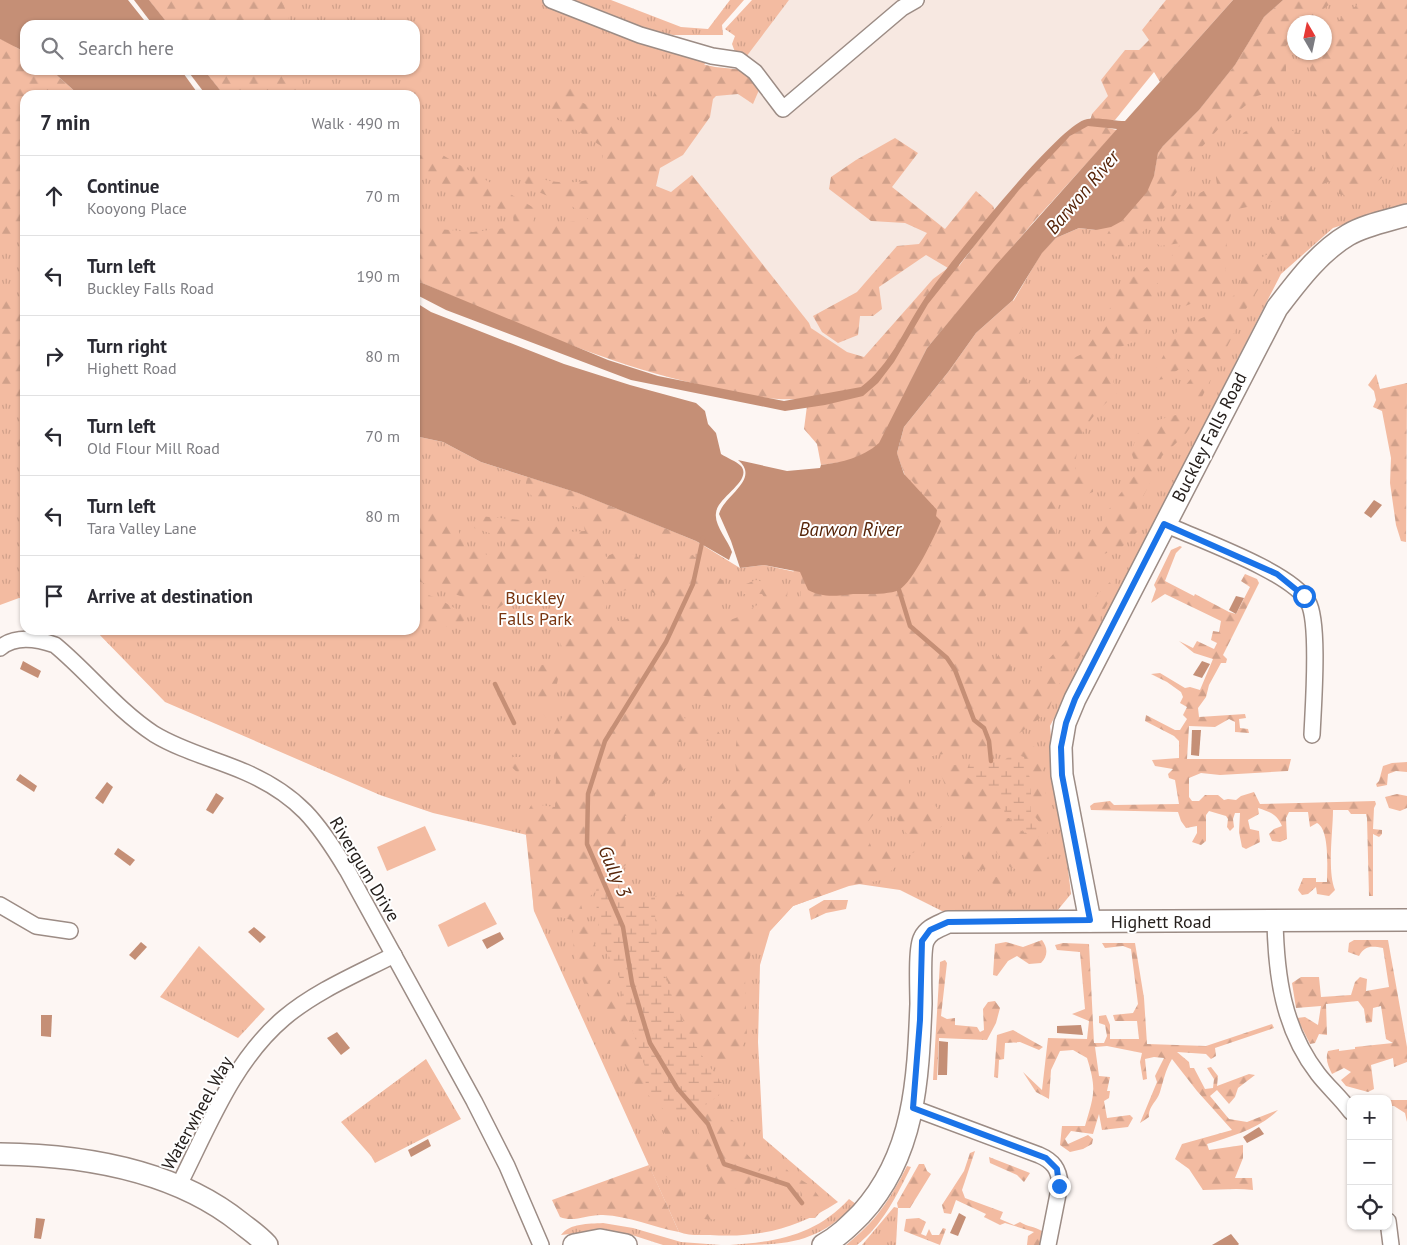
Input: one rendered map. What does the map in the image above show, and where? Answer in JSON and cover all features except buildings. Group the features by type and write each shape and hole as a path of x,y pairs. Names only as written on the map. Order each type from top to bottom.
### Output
{"street":[{"path":"551,0 640,35 712,56 740,60 755,72 783,109 902,8 916,0"},
{"name":"Buckley Falls Road","path":"1090,920 1062,775 1061,747 1075,699 1277,308 1297,282 1332,246 1348,235 1407,215"},
{"path":"1164,524 1277,574 1310,603 1314,627 1312,735"},
{"name":"Rivergum Drive","path":"0,648 5,644 18,640 31,639 55,645 131,718 170,743 246,772 289,796 309,814 326,835 394,955 507,1166 540,1245"},
{"path":"0,905 36,926 70,931"},
{"path":"1274,920 1277,970 1285,1010 1310,1062 1347,1107"},
{"name":"Highett Road","path":"913,1108 920,1020 922,941 930,930 948,922 1407,920"},
{"name":"Waterwheel Way","path":"179,1186 235,1075 270,1032 311,999 394,955"},
{"path":"823,1245 834,1239 850,1225 887,1181 897,1160 913,1108 1043,1157 1053,1164 1058,1171 1060,1184 1048,1245"},
{"path":"0,1154 48,1154 142,1174 179,1186 220,1206 266,1245"},
{"path":"1389,1230 1391,1245"},
{"path":"574,1245 600,1240 626,1245"}],"shaded area":[{"path":"789,0 1189,0 1116,88 863,370 641,189"}],"green space":[{"path":"149,0 553,0 707,60 632,190 631,220 420,279 420,90 220,90 208,75 420,75 420,20 165,20"},
{"path":"149,0 282,0 289,20 165,20"},
{"path":"565,0 611,0 681,27 708,29 730,0 744,0 722,25 723,35 673,35 649,30"},
{"path":"752,0 789,0 746,57 735,52 732,44 735,36 725,29"},
{"path":"1166,0 1233,0 1160,82 1154,72 1115,120 1090,120 1092,114 1108,96 1101,80 1125,50 1139,50 1149,40 1142,30"},
{"name":"Buckley Falls Park","path":"1283,0 1407,0 1407,205 1333,228 1281,274 1050,726 1071,894 1057,911 942,911 900,890 838,881 836,890 793,906 770,931 760,965 758,1042 763,1138 838,1202 807,1219 777,1230 728,1236 694,1235 679,1232 534,911 527,835 433,813 380,795 165,702 100,635 420,635 420,437 443,442 481,462 578,493 696,541 740,568 764,565 800,573 924,504 905,476 897,453 1014,300 1042,252 1056,238 1079,228 1096,230 1154,176 1158,153 1199,110 1235,65 1264,17"},
{"path":"1283,0 1335,0 1316,15 1287,15 1286,88 1257,96 1222,125 1200,149 1181,187 1151,224 1116,257 1103,242 1111,227 1122,221 1154,176 1158,153 1163,146 1199,110 1235,65 1264,17"},
{"path":"1363,0 1407,0 1407,141 1399,151 1392,169 1377,182 1363,184 1350,197 1339,194 1339,183 1331,181 1318,186 1324,227 1266,277 1246,309 1199,403 1185,398 1180,392 1194,375 1184,366 1164,379 1149,381 1179,328 1220,310 1238,291 1246,266 1268,254 1272,235 1263,223 1283,219 1280,200 1233,210 1228,223 1225,280 1214,294 1183,307 1167,293 1165,266 1181,243 1160,246 1150,238 1173,211 1184,212 1196,195 1217,184 1214,166 1237,149 1243,133 1251,129 1272,125 1301,134 1305,154 1315,175 1330,167 1323,146 1330,120 1310,113 1315,89 1308,60 1332,60 1332,26"},
{"path":"0,39 14,45 20,59 20,75 36,75 68,90 20,90 20,598 0,605"},
{"path":"0,39 20,49 20,75 57,75 73,90 20,90 20,236 11,234 0,236"},
{"path":"675,58 715,67 745,70 759,90 753,104 738,94 716,96 713,99 710,117 683,155 660,168 656,186 671,192 692,175 811,328 847,352 864,357 933,279 948,268 926,255 879,287 882,309 873,316 860,316 858,335 838,343 822,332 813,316 857,292 897,246 919,244 927,233 905,223 871,221 829,189 831,177 856,160 895,138 918,153 892,187 945,229 976,191 993,206 995,211 960,254 959,266 1020,188 1057,148 1074,133 1087,126 1117,130 1036,219 927,348 878,447 850,461 821,465 817,444 804,429 808,398 776,399 756,396 685,381 645,370 567,344 420,282 420,227 473,232 514,227 513,215 472,198 455,201 420,168 420,155 432,149 536,209 532,228 588,219 571,206 531,188 517,173 551,181 572,182 594,178 605,172 601,146 553,115 547,97 559,91 567,84 585,85 577,100 635,128"},
{"path":"208,75 302,75 303,90 220,90"},
{"path":"1147,267 1158,284 1156,312 1141,339 1118,348 1112,371 1117,393 1091,419 1085,428 1078,448 1075,473 1093,478 1093,492 1057,505 1056,544 1068,551 1088,543 1113,503 1138,471 1131,452 1141,425 1179,414 1193,423 1185,435 1162,456 1157,470 1137,508 1140,529 1121,548 1104,554 1077,576 1061,583 1049,574 1015,600 1006,611 1000,601 1003,590 991,587 969,623 977,632 972,647 980,660 991,666 999,654 1004,622 1014,631 1022,626 1030,614 1031,624 1039,633 1009,655 1013,680 1020,694 1032,688 1043,665 1064,643 1093,599 1114,578 1115,591 1101,615 1098,632 1086,645 1069,674 1057,686 1048,712 1017,735 1036,748 1041,759 1048,832 1045,847 1052,868 1047,875 1026,873 1010,867 987,842 976,820 949,797 941,774 946,766 961,764 966,769 965,775 987,786 1002,801 1003,808 1013,824 1024,833 1041,824 1031,811 1029,803 1029,777 1024,763 1018,755 1008,757 993,745 905,761 912,800 932,802 950,823 923,835 921,849 906,856 908,836 895,816 874,814 864,827 872,849 886,847 901,861 882,880 849,886 793,906 770,931 755,936 745,978 747,1038 730,1067 705,1064 694,1044 668,983 657,940 655,918 655,896 683,894 696,872 687,855 719,807 738,787 735,760 739,705 701,695 675,705 684,718 715,727 724,740 679,742 657,749 650,761 662,768 690,751 691,764 656,789 648,810 625,816 626,865 588,898 577,891 586,922 617,1001 632,1029 645,1067 679,1132 702,1145 695,1121 702,1087 712,1086 726,1116 741,1126 743,1150 761,1169 745,1190 719,1187 703,1161 682,1157 638,1096 604,1015 587,992 574,956 572,920 534,911 524,817 532,804 555,807 556,778 552,738 566,709 567,678 558,679 547,720 537,703 535,667 552,662 569,664 559,640 566,630 569,608 585,590 602,589 608,601 604,614 610,623 659,611 660,597 647,589 615,591 599,576 568,577 551,568 497,609 420,582 420,512 431,509 454,519 465,548 488,555 505,549 505,538 474,528 479,516 550,523 567,532 585,531 579,508 557,501 536,500 525,489 527,477 578,493 681,535 674,539 637,523 608,523 598,539 606,557 622,549 638,557 650,574 664,572 678,582 685,571 686,557 691,555 700,560 700,570 705,578 719,577 723,581 723,593 715,603 717,612 727,621 766,600 762,594 743,594 741,586 756,580 773,585 789,584 787,596 794,606 801,596 801,578 793,571 913,573 933,541 941,521 937,510 903,470 897,453 904,427 949,371 976,333 1013,300 1025,320 1011,360 1029,384 1063,363 1082,354 1101,328 1120,286"},
{"path":"4,295 20,305 20,409 0,389 0,297"},
{"path":"1376,374 1380,389 1407,383 1406,542 1401,541 1396,525 1390,483 1391,458 1382,411 1373,407 1376,400 1374,391 1368,385"},
{"path":"16,428 20,429 20,448"},
{"path":"1182,547 1176,553 1165,581 1194,596 1195,594 1236,614 1250,587 1241,581 1245,574 1257,579 1259,583 1223,655 1227,659 1226,663 1221,663 1209,685 1206,697 1198,708 1199,717 1245,714 1246,718 1239,719 1240,728 1248,729 1249,733 1235,732 1235,722 1229,719 1215,727 1189,726 1187,759 1291,759 1288,771 1220,775 1201,773 1189,778 1189,797 1192,801 1199,801 1205,795 1218,795 1224,800 1236,800 1241,796 1254,792 1260,804 1375,801 1373,829 1382,830 1382,834 1379,837 1373,834 1373,896 1369,896 1366,814 1351,814 1348,810 1333,810 1331,872 1335,890 1329,896 1317,894 1316,887 1308,894 1302,895 1298,890 1303,878 1316,878 1316,882 1327,882 1327,850 1324,833 1317,823 1310,827 1308,812 1289,812 1286,818 1287,839 1280,842 1272,841 1269,834 1274,829 1282,826 1280,822 1273,814 1258,808 1259,814 1248,820 1250,829 1259,831 1260,842 1246,849 1242,847 1239,832 1240,813 1235,813 1233,819 1234,827 1230,831 1227,827 1228,819 1226,816 1209,811 1206,815 1206,841 1201,845 1192,842 1197,833 1197,826 1186,828 1178,812 1091,810 1090,806 1094,803 1110,801 1114,805 1179,804 1175,780 1169,778 1168,774 1173,769 1155,766 1152,760 1179,758 1179,741 1174,736 1145,721 1146,715 1175,730 1180,730 1187,719 1183,715 1187,707 1180,703 1183,697 1181,692 1151,674 1160,673 1185,688 1190,687 1200,690 1213,659 1194,653 1179,641 1193,648 1197,641 1214,649 1217,643 1211,640 1213,631 1219,632 1221,621 1165,594 1151,603 1156,589 1154,585 1171,550"},
{"path":"420,592 439,599 468,616 461,624 436,628 420,623"},
{"path":"1018,755 1024,757 1031,782 1031,812 1041,824 1039,837 1033,838 1013,824 1011,818 1007,818 1000,800 994,791 965,775 969,764 982,761 1002,763 1008,757"},
{"path":"513,757 521,757 523,765 518,773 506,762"},
{"path":"1407,762 1407,772 1396,771 1388,774 1387,785 1377,787 1376,784 1379,781 1383,766"},
{"path":"1397,794 1407,796 1407,808 1400,811 1389,808 1385,797"},
{"path":"425,826 436,850 387,871 377,847"},
{"path":"963,848 982,857 986,869 978,870 964,858"},
{"path":"603,865 620,873 619,894 629,916 633,901 655,896 655,922 659,948 673,999 696,1046 727,1089 709,1103 683,1116 663,1109 646,1093 645,1067 622,1001 621,981 601,940 597,918 596,892 599,874"},
{"path":"986,874 1015,882 1022,889 1011,894 997,890"},
{"path":"824,900 848,900 846,909 826,913 811,920 809,909"},
{"path":"485,902 497,924 448,947 438,925"},
{"path":"1042,940 1046,952 1045,958 1041,963 1029,964 1017,956 1008,961 997,976 993,975 995,944 1006,942 1023,947"},
{"path":"1354,940 1388,940 1407,1047 1407,1062 1394,1067 1393,1058 1371,1065 1374,1089 1368,1092 1346,1086 1341,1080 1351,1072 1344,1068 1332,1074 1327,1062 1327,1054 1328,1051 1339,1049 1339,1051 1355,1049 1355,1047 1393,1043 1386,1039 1381,1006 1373,1008 1372,1022 1366,1023 1364,1009 1358,1001 1326,1004 1327,1035 1319,1034 1315,1043 1310,1044 1297,1018 1305,1017 1318,1025 1321,1006 1296,1008 1292,983 1301,977 1319,977 1321,997 1351,995 1355,982 1360,977 1367,979 1366,991 1389,987 1383,948 1369,947 1359,956 1348,952 1349,943"},
{"path":"1063,943 1089,944 1094,1043 1104,1043 1107,1036 1105,1025 1099,1023 1099,1016 1106,1015 1110,1025 1110,1039 1139,1039 1137,1021 1115,1021 1113,1015 1133,1013 1138,1004 1131,949 1123,946 1105,948 1102,943 1135,943 1144,998 1147,1044 1206,1046 1272,1024 1274,1028 1215,1048 1216,1056 1211,1059 1206,1054 1177,1052 1189,1062 1190,1068 1194,1068 1205,1089 1213,1088 1214,1079 1207,1068 1211,1067 1218,1076 1217,1086 1249,1074 1255,1075 1238,1088 1235,1097 1229,1104 1217,1090 1210,1096 1229,1119 1247,1122 1278,1110 1271,1117 1254,1127 1207,1144 1209,1150 1243,1145 1243,1158 1235,1178 1252,1178 1253,1190 1203,1190 1189,1169 1175,1159 1182,1144 1232,1130 1197,1091 1172,1059 1166,1071 1159,1095 1150,1110 1149,1117 1140,1123 1157,1082 1155,1076 1164,1058 1154,1057 1145,1059 1147,1079 1143,1080 1140,1062 1142,1053 1107,1046 1095,1047 1099,1076 1110,1077 1107,1091 1110,1091 1109,1098 1104,1101 1107,1118 1130,1115 1133,1118 1128,1127 1102,1130 1099,1114 1093,1134 1071,1131 1065,1139 1068,1144 1088,1135 1093,1139 1092,1144 1083,1149 1070,1152 1060,1145 1062,1126 1085,1126 1091,1107 1093,1085 1087,1058 1073,1050 1060,1051 1051,1070 1049,1099 1036,1092 1023,1072 1042,1090 1048,1038 1087,1039 1089,1021 1072,1014 1085,1009 1080,952 1057,950 1055,945"},
{"path":"199,946 265,1009 238,1038 160,997"},
{"path":"945,960 947,963 941,1016 947,1019 955,1018 955,1025 977,1027 980,1032 984,1030 983,1009 988,1002 995,1001 1000,1008 996,1023 987,1040 939,1038 937,1080 933,1080 940,962"},
{"path":"1013,1030 1043,1047 1039,1050 1020,1042 1005,1043 1004,1059 999,1060 998,1078 994,1077 997,1035"},
{"path":"426,1059 461,1119 375,1163 341,1122"},
{"path":"1392,1100 1407,1100 1407,1122 1405,1113 1392,1106"},
{"path":"975,1151 962,1190 965,1198 1003,1212 1000,1219 1014,1225 1020,1222 1042,1231 1041,1245 1027,1245 1028,1236 1034,1232 1005,1223 1000,1225 984,1217 986,1214 956,1200 951,1214 944,1213 942,1205 964,1171 970,1153"},
{"path":"989,1157 1030,1173 1024,1182 1017,1175 990,1163"},
{"path":"778,1160 790,1173 811,1186 826,1206 815,1218 801,1218 809,1208 800,1190 775,1185 771,1171"},
{"path":"919,1164 924,1164 927,1171 931,1174 910,1208 898,1208 897,1203"},
{"path":"649,1165 679,1232 613,1216 597,1215 565,1219 560,1217 552,1200"},
{"path":"665,1166 680,1176 685,1198 691,1208 701,1213 725,1216 718,1219 699,1218 674,1204 675,1184 659,1171"},
{"path":"907,1166 911,1167 894,1199 874,1229 857,1245 846,1245 866,1227 881,1209 895,1189"},
{"path":"849,1199 856,1204 841,1218 813,1235 783,1243 730,1245 780,1239 809,1229 823,1221"},
{"path":"894,1207 898,1208 896,1245 862,1245"},
{"path":"919,1218 926,1222 921,1234 926,1236 929,1229 932,1235 939,1235 943,1228 946,1229 940,1245 904,1231 906,1219"},
{"path":"603,1223 633,1228 681,1242 721,1245 663,1245 632,1235 604,1230 561,1235 574,1226"}],"water":[{"path":"0,0 128,0 144,20 20,20 20,49 0,39"},
{"path":"134,0 149,0 165,20 149,20"},
{"name":"Barwon River","path":"1233,0 1283,0 1264,17 1235,65 1199,110 1163,146 1158,153 1154,176 1147,192 1122,221 1111,227 1096,230 1079,228 1056,238 1042,253 1013,300 976,333 949,371 904,427 897,453 904,474 937,510 936,516 941,521 917,569 905,585 894,592 824,595 808,590 800,572 764,565 740,568 719,514 722,507 743,480 745,474 744,467 738,460 787,471 820,468 821,465 845,461 859,456 879,443 927,348 995,266 1117,129 1088,126 1070,136 1019,190 928,304 894,362 878,383 863,396 825,405 785,411 631,380 446,310 420,297 420,282 608,360 658,376 784,401 861,387 880,368 896,347 934,285 1000,203 1049,148 1070,129 1084,120 1125,121"},
{"path":"57,75 185,75 195,90 73,90"},
{"path":"191,75 208,75 220,90 202,90"},
{"path":"420,305 431,312 564,364 696,403 705,411 708,424 716,433 721,454 739,464 743,472 739,483 722,501 716,513 719,527 732,552 729,560 696,541 578,493 481,462 443,442 420,437"},
{"path":"1374,500 1382,505 1371,518 1364,513"},
{"path":"1236,596 1244,598 1236,614 1229,610"},
{"path":"23,661 41,671 38,678 20,669"},
{"path":"1202,661 1210,664 1202,678 1193,675"},
{"path":"1192,730 1201,730 1199,756 1191,755"},
{"path":"20,774 37,786 34,792 16,780"},
{"path":"107,782 113,787 103,804 95,798"},
{"path":"216,793 224,798 213,814 206,810"},
{"path":"118,848 135,860 130,866 114,854"},
{"path":"254,927 266,937 260,943 248,932"},
{"path":"500,932 504,939 487,949 482,940"},
{"path":"141,942 147,947 135,960 129,955"},
{"path":"41,1015 52,1015 51,1037 41,1036"},
{"path":"1081,1025 1083,1035 1057,1033 1057,1026"},
{"path":"337,1032 350,1048 341,1055 327,1038"},
{"path":"939,1041 948,1042 947,1075 938,1075"},
{"path":"1259,1127 1264,1134 1247,1143 1243,1137"},
{"path":"428,1139 431,1146 411,1157 408,1150"},
{"path":"959,1213 966,1217 958,1236 950,1233"},
{"path":"36,1218 45,1219 41,1239 34,1238"},
{"path":"1231,1234 1238,1245 1212,1245"}],"waterway":[{"name":"Gully 3","path":"703,538 693,584 666,642 605,741 588,794 587,844 623,927 632,983 650,1043 677,1088 708,1124 724,1164 788,1185 802,1203"},
{"path":"899,590 910,626 947,658 955,670 974,720 984,728 989,741 991,761"},
{"path":"495,684 514,723"}],"route":[{"path":"1059,1186 1060,1181 1057,1169 1046,1158 913,1108 920,1020 922,941 930,930 948,922 1000,923 1090,920 1062,775 1061,747 1066,723 1075,699 1164,524 1277,574 1304,596"}]}
